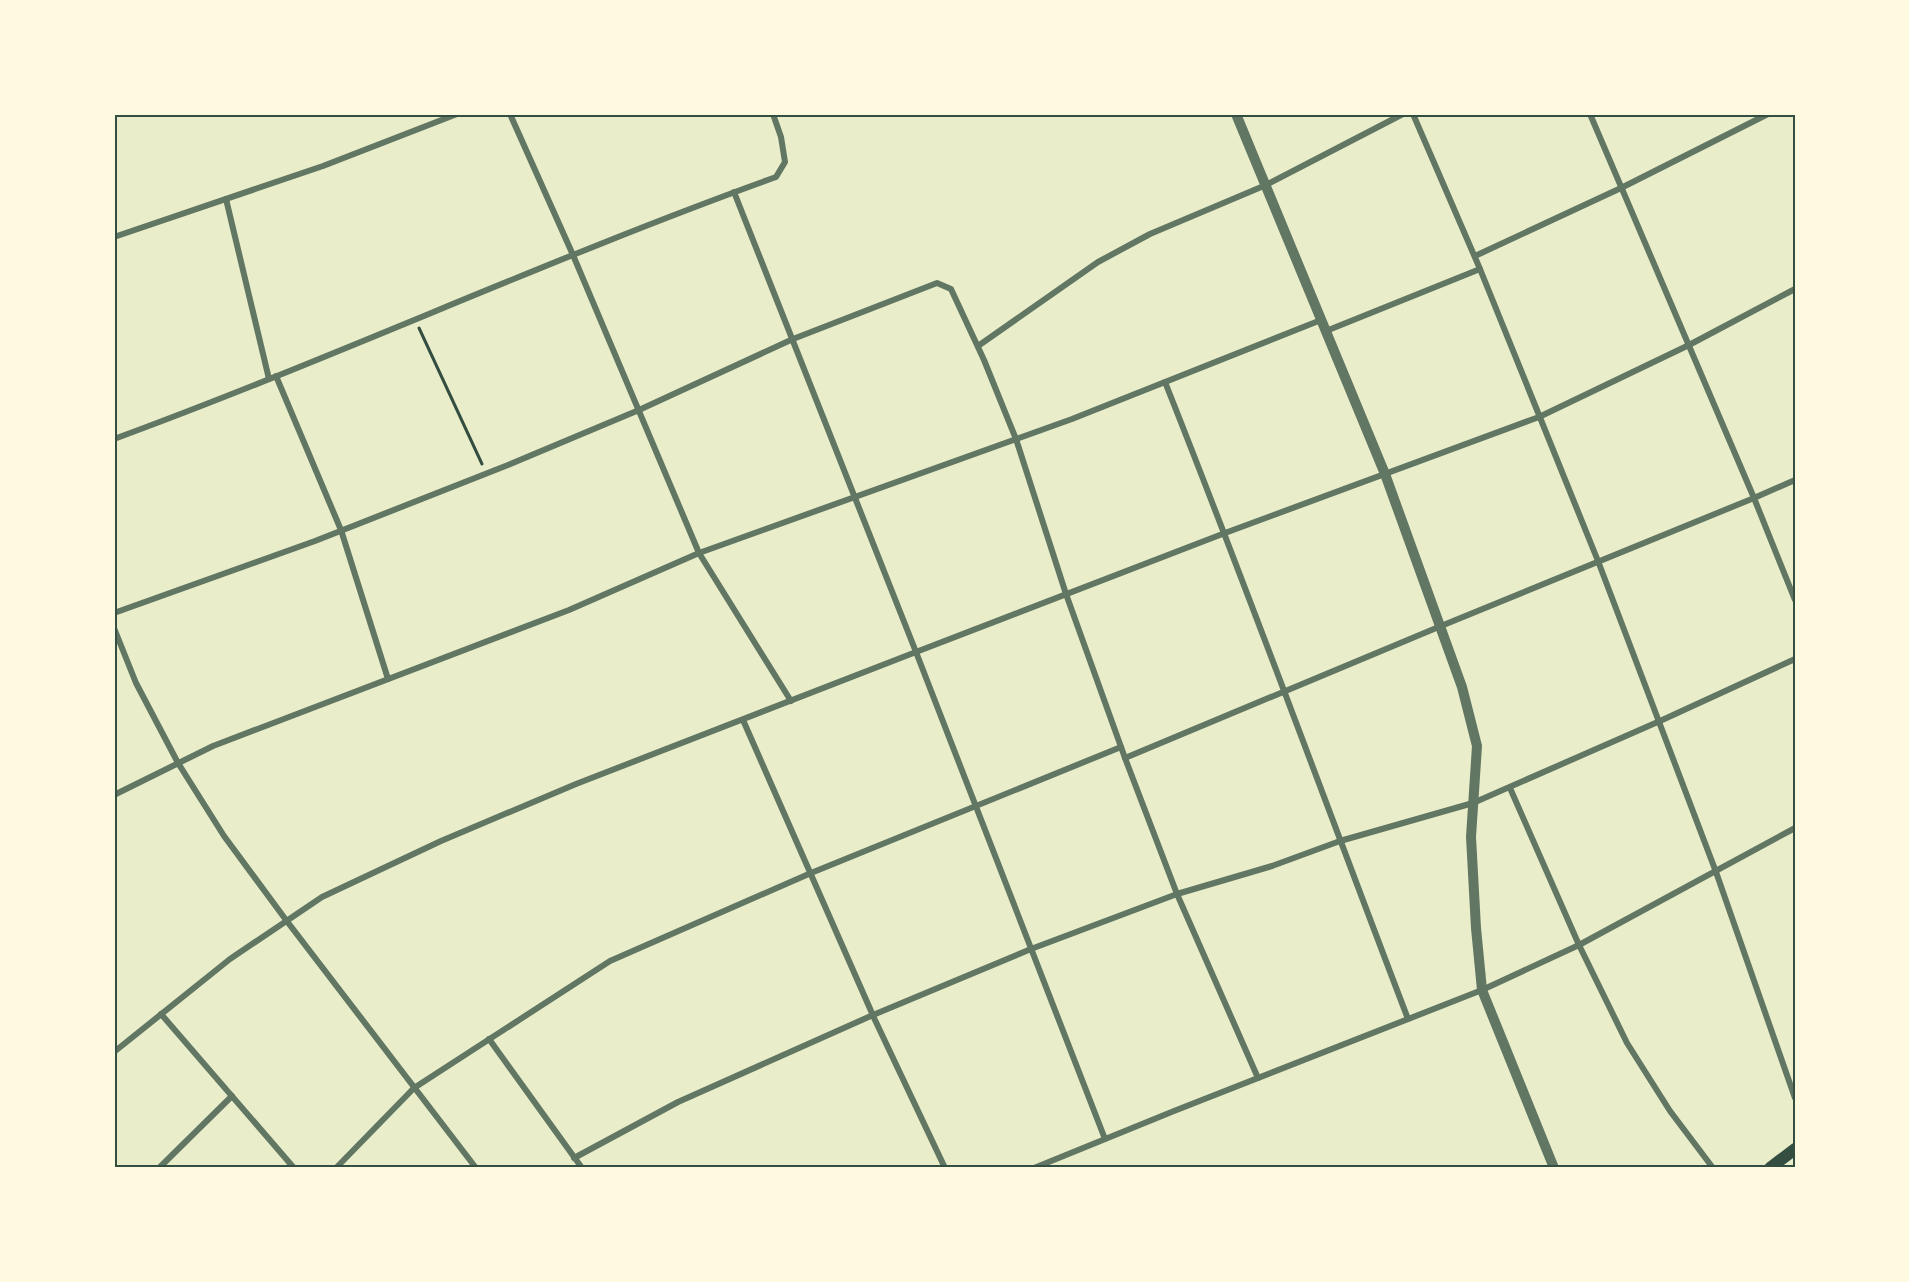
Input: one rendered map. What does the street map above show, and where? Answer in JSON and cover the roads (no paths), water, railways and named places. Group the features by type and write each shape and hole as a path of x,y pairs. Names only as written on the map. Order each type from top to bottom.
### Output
{"main road":[{"path":"1770,1168 1795,1149"}],"street":[{"path":"114,237 323,166 458,114"},
{"path":"510,114 573,255 699,554 791,701"},
{"path":"114,439 193,410 573,255 776,177 785,162 781,136 772,114"},
{"path":"1236,114 1386,474 1462,687 1477,747 1471,837 1482,990 1554,1168"},
{"path":"978,346 1108,257 1150,234 1266,185 1403,114"},
{"path":"1413,114 1475,256 1599,561 1716,872 1795,1098"},
{"path":"1590,114 1754,498 1795,600"},
{"path":"1475,256 1621,188 1768,114"},
{"path":"734,192 1105,1139"},
{"path":"226,199 273,377 341,530 388,679"},
{"path":"1326,331 1480,269"},
{"path":"114,613 486,474 639,410 793,339 937,283 951,289 978,346 1016,439 1066,594 1125,758 1177,894 1258,1078"},
{"path":"114,1052 230,959 286,920 322,897 441,841 576,784 1066,594 1539,417 1689,345 1795,289"},
{"path":"114,795 213,746 569,610 699,554 1072,419 1321,320"},
{"path":"1165,382 1226,533 1408,1019"},
{"path":"1125,758 1795,480"},
{"path":"114,628 136,683 178,763 224,836 476,1168"},
{"path":"574,1158 678,1102 873,1015 1031,949 1177,894 1272,866 1340,841 1473,803 1795,659"},
{"path":"743,720 873,1015 945,1168"},
{"path":"336,1168 414,1088 610,961 811,873 1122,747"},
{"path":"1510,788 1579,945 1627,1042 1670,1111 1713,1168"},
{"path":"1034,1168 1482,990 1579,945 1795,828"},
{"path":"161,1014 294,1168"},
{"path":"489,1039 582,1168"},
{"path":"159,1168 232,1096"}]}
